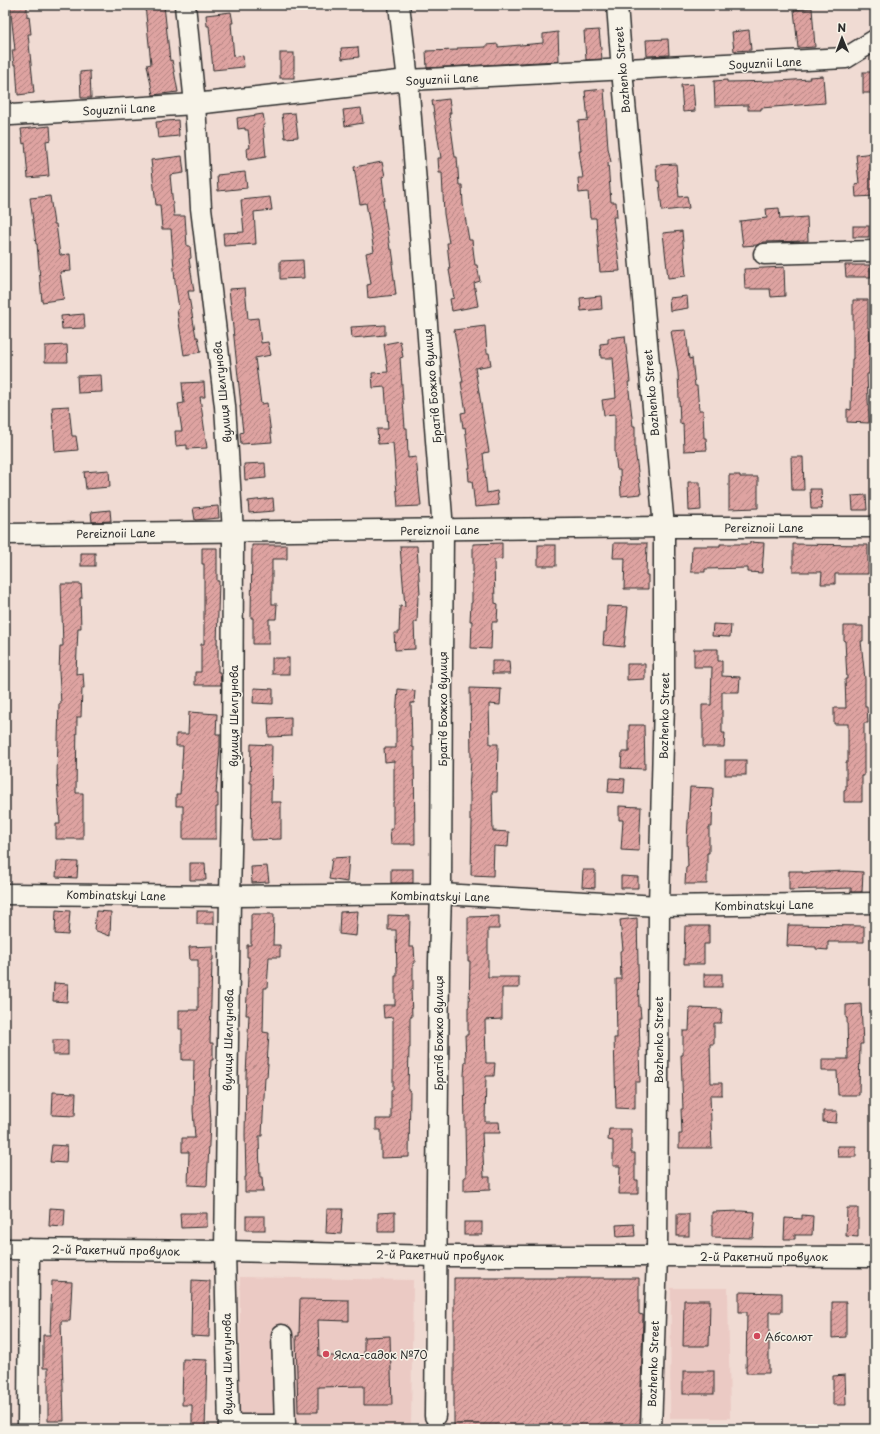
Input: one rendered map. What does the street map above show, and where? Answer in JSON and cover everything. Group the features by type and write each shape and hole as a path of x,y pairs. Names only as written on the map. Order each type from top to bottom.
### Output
{"street":[{"name":"вулиця Шелгунова","path":"184,5 195,104 201,208 225,406 233,532 232,799 225,1251 229,1427"},
{"name":"Братів Божко вулиця","path":"399,5 408,80 444,530 436,1416"},
{"name":"Bozhenko Street","path":"617,5 664,527 664,701 659,906 657,1256 651,1429"},
{"name":"Soyuznii Lane","path":"5,112 12,115 195,104 408,80 846,58 875,40"},
{"path":"764,254 875,251"},
{"name":"Pereiznoii Lane","path":"5,534 875,526"},
{"name":"Kombinatskyi Lane","path":"5,894 230,896 441,894 659,906 875,903"},
{"name":"2-й Ракетний провулок","path":"5,1249 225,1251 438,1256 875,1257"},
{"path":"28,1429 29,1249"},
{"path":"229,1427 285,1425 282,1335"}],"shaded area":[{"name":"Ясла-садок №70","path":"240,1277 413,1280 411,1429 240,1429"},
{"path":"671,1288 728,1288 730,1418 670,1418"}],"building":[{"path":"10,5 27,5 27,17 29,16 31,34 28,34 34,93 18,95 16,65 14,65 12,50 15,50"},
{"path":"145,5 164,5 170,61 172,60 178,92 153,95 147,65 151,64"},
{"path":"812,8 815,47 798,48 794,10"},
{"path":"231,12 233,23 231,23 234,57 243,55 244,67 213,70 209,26 207,26 206,15"},
{"path":"599,30 602,59 586,60 584,31"},
{"path":"749,30 751,50 734,51 732,32"},
{"path":"558,32 559,61 427,68 426,51 457,50 457,48 486,47 486,45 498,44 498,47 543,43 543,34"},
{"path":"668,39 669,55 647,56 646,40"},
{"path":"358,47 359,57 342,59 341,48"},
{"path":"280,53 294,53 294,78 280,78"},
{"path":"90,71 91,98 81,98 80,72"},
{"path":"863,72 875,72 875,93 863,93"},
{"path":"823,76 825,103 761,108 761,110 748,110 748,105 715,106 714,81 778,81 810,79 809,77"},
{"path":"693,84 695,111 683,112 681,85"},
{"path":"604,89 608,148 611,162 608,163 611,202 616,202 617,217 613,217 620,271 600,272 596,218 590,218 588,192 579,193 578,178 583,178 579,151 581,151 578,121 588,120 585,91"},
{"path":"449,99 451,113 449,113 455,157 457,157 459,185 462,185 463,204 469,240 472,240 475,265 477,265 480,281 474,283 478,306 452,311 450,299 454,298 449,270 447,243 449,243 444,214 442,173 439,173 438,158 441,158 432,101"},
{"path":"361,108 363,123 345,126 343,110"},
{"path":"295,113 298,137 285,138 282,114"},
{"path":"263,114 265,125 263,125 266,157 248,160 247,148 250,148 248,130 245,130 245,128 238,129 237,118"},
{"path":"178,120 179,136 158,138 156,122"},
{"path":"50,126 51,140 46,141 49,176 28,178 25,143 23,144 21,129"},
{"path":"874,153 875,167 873,168 875,196 856,197 855,184 859,183 856,155"},
{"path":"182,156 184,173 170,175 174,216 185,216 187,246 190,246 191,258 189,259 194,291 188,291 196,337 198,337 201,352 184,355 177,310 179,309 175,282 171,229 162,229 160,205 156,205 151,160"},
{"path":"382,162 385,176 382,177 385,201 383,201 390,249 392,249 394,263 392,263 396,295 368,298 367,285 371,284 366,253 374,251 366,203 360,204 354,167"},
{"path":"676,164 679,197 687,196 689,208 662,211 656,165"},
{"path":"245,172 247,188 218,191 217,175"},
{"path":"50,196 54,224 56,224 60,255 70,254 71,271 60,272 64,299 42,302 37,244 30,198"},
{"path":"270,197 272,210 254,212 256,244 224,246 223,233 244,232 241,200"},
{"path":"779,208 780,219 807,217 808,241 764,242 757,245 743,246 740,221 767,218 766,209"},
{"path":"853,226 869,226 869,237 853,237"},
{"path":"682,231 686,276 668,278 663,233"},
{"path":"303,260 304,278 280,279 280,261"},
{"path":"845,265 870,265 871,277 846,277"},
{"path":"784,267 785,296 771,297 770,289 745,289 744,269"},
{"path":"245,288 248,319 258,318 261,343 268,342 271,355 255,358 261,404 267,403 272,442 241,444 240,433 243,432 241,406 229,289"},
{"path":"601,296 602,309 581,311 580,298"},
{"path":"687,296 688,308 670,311 669,298"},
{"path":"853,300 868,300 868,328 870,342 869,374 867,374 869,423 847,422 847,409 851,410"},
{"path":"84,314 85,328 62,329 61,316"},
{"path":"385,325 385,335 352,338 351,327"},
{"path":"485,326 487,353 489,353 491,365 475,368 489,452 483,453 487,493 497,491 499,505 475,507 472,481 469,481 468,468 470,468 465,427 463,428 461,413 466,412 461,382 463,382 454,330"},
{"path":"686,330 689,359 692,358 695,386 697,386 699,410 703,410 704,438 706,438 707,450 684,451 683,423 680,424 678,373 671,331"},
{"path":"625,336 630,382 628,382 633,426 635,426 635,449 641,494 621,496 620,470 617,470 615,453 615,414 604,415 602,400 616,398 613,358 601,358 600,344 608,343 608,338"},
{"path":"400,341 403,357 400,358 405,428 407,428 408,458 416,457 421,506 398,507 393,443 378,444 377,429 388,429 385,387 373,388 372,373 388,372 384,344"},
{"path":"67,345 68,362 45,362 45,346"},
{"path":"101,375 102,392 78,393 77,376"},
{"path":"204,382 205,397 200,397 207,448 187,449 187,445 176,446 175,431 182,431 178,404 184,403 182,383"},
{"path":"69,406 72,436 76,436 78,450 55,452 52,407"},
{"path":"791,457 803,457 804,490 792,490"},
{"path":"265,463 266,478 245,480 244,464"},
{"path":"109,470 110,487 86,489 84,472"},
{"path":"729,475 740,475 740,477 758,477 758,508 729,509"},
{"path":"688,482 700,482 701,510 689,511"},
{"path":"810,489 821,489 822,509 811,509"},
{"path":"866,495 867,510 853,510 852,496"},
{"path":"273,498 274,511 249,513 248,501"},
{"path":"218,506 219,518 195,520 193,508"},
{"path":"110,510 111,521 92,522 91,512"},
{"path":"750,542 764,543 762,573 748,572 748,568 705,569 705,572 691,572 692,546 750,544"},
{"path":"502,543 502,559 494,560 495,603 498,604 497,622 492,622 491,649 471,648 472,621 470,621 472,603 473,544"},
{"path":"614,543 647,543 646,575 648,575 648,589 624,589 625,558 613,558"},
{"path":"793,544 868,545 868,574 835,574 835,584 821,584 822,572 793,572"},
{"path":"252,545 287,545 287,559 272,559 272,604 277,604 276,619 269,619 269,644 253,644 253,618 251,618"},
{"path":"538,545 556,545 556,566 538,566"},
{"path":"400,546 417,546 420,594 418,595 417,622 414,622 415,649 395,650 394,633 399,633 400,606 405,607"},
{"path":"202,548 217,548 217,581 219,581 217,644 218,672 220,672 221,685 195,685 195,672 201,672 201,644 204,644 204,564 202,564"},
{"path":"81,553 95,553 95,566 81,566"},
{"path":"61,584 81,584 81,628 78,628 76,674 83,673 84,688 82,688 81,717 77,717 76,793 83,793 83,839 56,839 56,824 60,824 57,776 59,704 61,704 59,672 60,646 63,646"},
{"path":"607,606 628,607 624,647 603,645 604,632 606,632"},
{"path":"713,624 731,625 730,637 712,636"},
{"path":"844,626 863,626 863,641 861,641 865,679 865,707 867,707 868,723 864,723 864,776 862,776 862,802 844,802 844,790 846,789 846,762 848,762 848,724 834,724 834,708 846,708 845,679 847,679"},
{"path":"694,649 718,649 718,661 722,661 722,676 740,677 739,692 722,692 722,733 725,733 724,747 703,747 702,705 711,705 712,667 694,667"},
{"path":"272,658 289,658 289,674 272,674"},
{"path":"492,661 509,661 510,674 492,674"},
{"path":"627,664 645,664 645,679 627,680"},
{"path":"254,688 273,689 273,704 253,703"},
{"path":"470,688 501,689 500,705 489,704 490,744 498,744 497,792 492,792 493,831 509,832 508,847 494,846 493,876 471,875 472,821 470,821 469,791 471,760"},
{"path":"398,689 415,691 414,703 411,703 412,747 414,747 415,844 391,844 390,829 393,829 394,761 385,762 384,748 396,748"},
{"path":"189,712 217,714 216,734 220,734 220,747 216,794 218,794 218,807 216,807 216,839 183,839 183,806 176,806 176,794 180,794 183,746 176,746 176,734 188,734"},
{"path":"291,717 291,736 269,737 268,718"},
{"path":"629,725 644,725 645,769 621,768 622,752 629,752"},
{"path":"251,744 272,745 271,802 281,802 281,839 251,840"},
{"path":"725,760 746,760 746,775 725,775"},
{"path":"609,778 625,779 624,793 608,792"},
{"path":"690,787 713,788 712,827 709,827 709,853 707,853 707,884 685,884 686,867 688,867 687,840"},
{"path":"619,806 641,807 639,851 621,850 623,820 619,820"},
{"path":"349,857 347,882 329,879 332,858"},
{"path":"57,861 78,862 77,878 56,877"},
{"path":"190,863 205,863 206,880 190,880"},
{"path":"267,866 269,882 252,883 251,867"},
{"path":"391,869 413,869 413,883 391,883"},
{"path":"583,870 595,870 595,888 582,887"},
{"path":"789,871 802,871 802,873 845,871 863,872 862,892 851,892 851,888 789,890"},
{"path":"621,876 638,877 638,888 621,888"},
{"path":"56,910 70,911 68,935 55,934"},
{"path":"96,911 111,912 110,936 94,930"},
{"path":"197,911 214,911 214,924 197,924"},
{"path":"358,911 356,936 339,934 340,912"},
{"path":"251,914 274,914 273,945 280,945 280,957 269,957 267,988 264,988 263,1032 269,1033 262,1136 259,1136 260,1177 262,1177 263,1192 245,1192 246,1075 249,1015 246,1015 249,957 247,957 247,945 251,945"},
{"path":"388,915 410,916 409,947 414,947 415,963 413,963 413,989 411,989 412,1017 410,1017 409,1048 409,1157 381,1158 381,1130 376,1130 376,1119 391,1119 391,1090 393,1090 393,1017 384,1018 383,1005 395,1005 395,976 397,976 396,930 388,930"},
{"path":"499,916 499,929 488,929 488,977 519,977 519,988 502,988 502,1019 485,1020 486,1063 495,1063 494,1076 486,1076 485,1122 499,1122 500,1133 482,1133 484,1177 490,1177 490,1190 464,1191 464,1177 466,1177 464,1075 466,1062 465,1035 468,1035 470,961 468,961 468,917"},
{"path":"637,918 639,1007 641,1018 639,1018 640,1082 635,1082 635,1109 616,1108 614,1038 617,1038 616,979 621,979 620,951 623,950 620,920"},
{"path":"788,925 864,926 864,942 828,942 828,950 816,949 816,947 787,946"},
{"path":"685,926 709,926 709,944 704,944 704,964 684,964"},
{"path":"213,946 210,1043 213,1043 213,1060 211,1060 209,1091 211,1122 207,1186 188,1185 189,1152 182,1152 182,1138 195,1138 193,1110 194,1060 182,1060 182,1029 179,1029 179,1010 198,1010 198,960 190,960 189,947"},
{"path":"704,974 722,974 722,987 704,987"},
{"path":"54,983 68,984 67,1002 53,1001"},
{"path":"861,1004 863,1044 860,1044 859,1095 838,1095 837,1071 822,1071 822,1059 848,1059 846,1005"},
{"path":"690,1008 722,1009 721,1023 714,1023 714,1044 710,1044 711,1083 722,1083 722,1095 710,1095 712,1148 679,1148 679,1134 682,1134 681,1109 683,1109 681,1055 683,1055 683,1031 689,1031"},
{"path":"53,1040 68,1040 68,1055 53,1055"},
{"path":"53,1092 76,1093 75,1116 52,1115"},
{"path":"823,1111 837,1111 836,1123 823,1122"},
{"path":"609,1129 631,1129 631,1153 635,1153 635,1180 638,1180 638,1194 619,1194 620,1166 613,1166 613,1141 608,1140"},
{"path":"52,1145 67,1146 66,1163 50,1162"},
{"path":"837,1146 856,1146 856,1157 838,1157"},
{"path":"50,1208 65,1209 64,1227 49,1226"},
{"path":"847,1208 858,1208 858,1237 846,1236"},
{"path":"327,1209 343,1209 341,1234 326,1233"},
{"path":"395,1212 395,1232 378,1232 378,1213"},
{"path":"712,1212 755,1212 753,1238 712,1237"},
{"path":"180,1213 207,1213 207,1227 181,1228"},
{"path":"677,1214 689,1214 689,1236 677,1236"},
{"path":"802,1215 813,1216 812,1235 795,1235 795,1239 784,1239 785,1218 802,1219"},
{"path":"246,1216 265,1216 265,1230 246,1230"},
{"path":"464,1222 482,1222 482,1235 464,1235"},
{"path":"634,1224 635,1236 617,1237 616,1225"},
{"path":"454,1278 639,1278 639,1314 643,1315 640,1429 454,1429"},
{"path":"192,1280 210,1281 209,1337 191,1336"},
{"path":"52,1281 72,1282 70,1321 61,1321 64,1421 48,1421 48,1368 43,1368 43,1335 50,1335"},
{"path":"739,1292 782,1293 782,1312 769,1312 769,1373 746,1373 747,1312 739,1312"},
{"path":"300,1299 349,1300 349,1321 318,1320 319,1356 364,1356 364,1337 390,1336 392,1405 364,1405 364,1386 318,1387 318,1412 298,1412 296,1336 299,1336"},
{"path":"684,1300 710,1300 709,1346 683,1346"},
{"path":"832,1302 846,1302 846,1337 832,1338"},
{"path":"183,1359 207,1360 205,1429 192,1429 192,1405 182,1405"},
{"path":"683,1371 714,1371 714,1394 683,1394"},
{"path":"845,1375 846,1405 833,1405 833,1376"}],"place":[{"name":"Абсолют","path":"757,1336"},
{"name":"Ясла-садок №70","path":"326,1354"}]}
